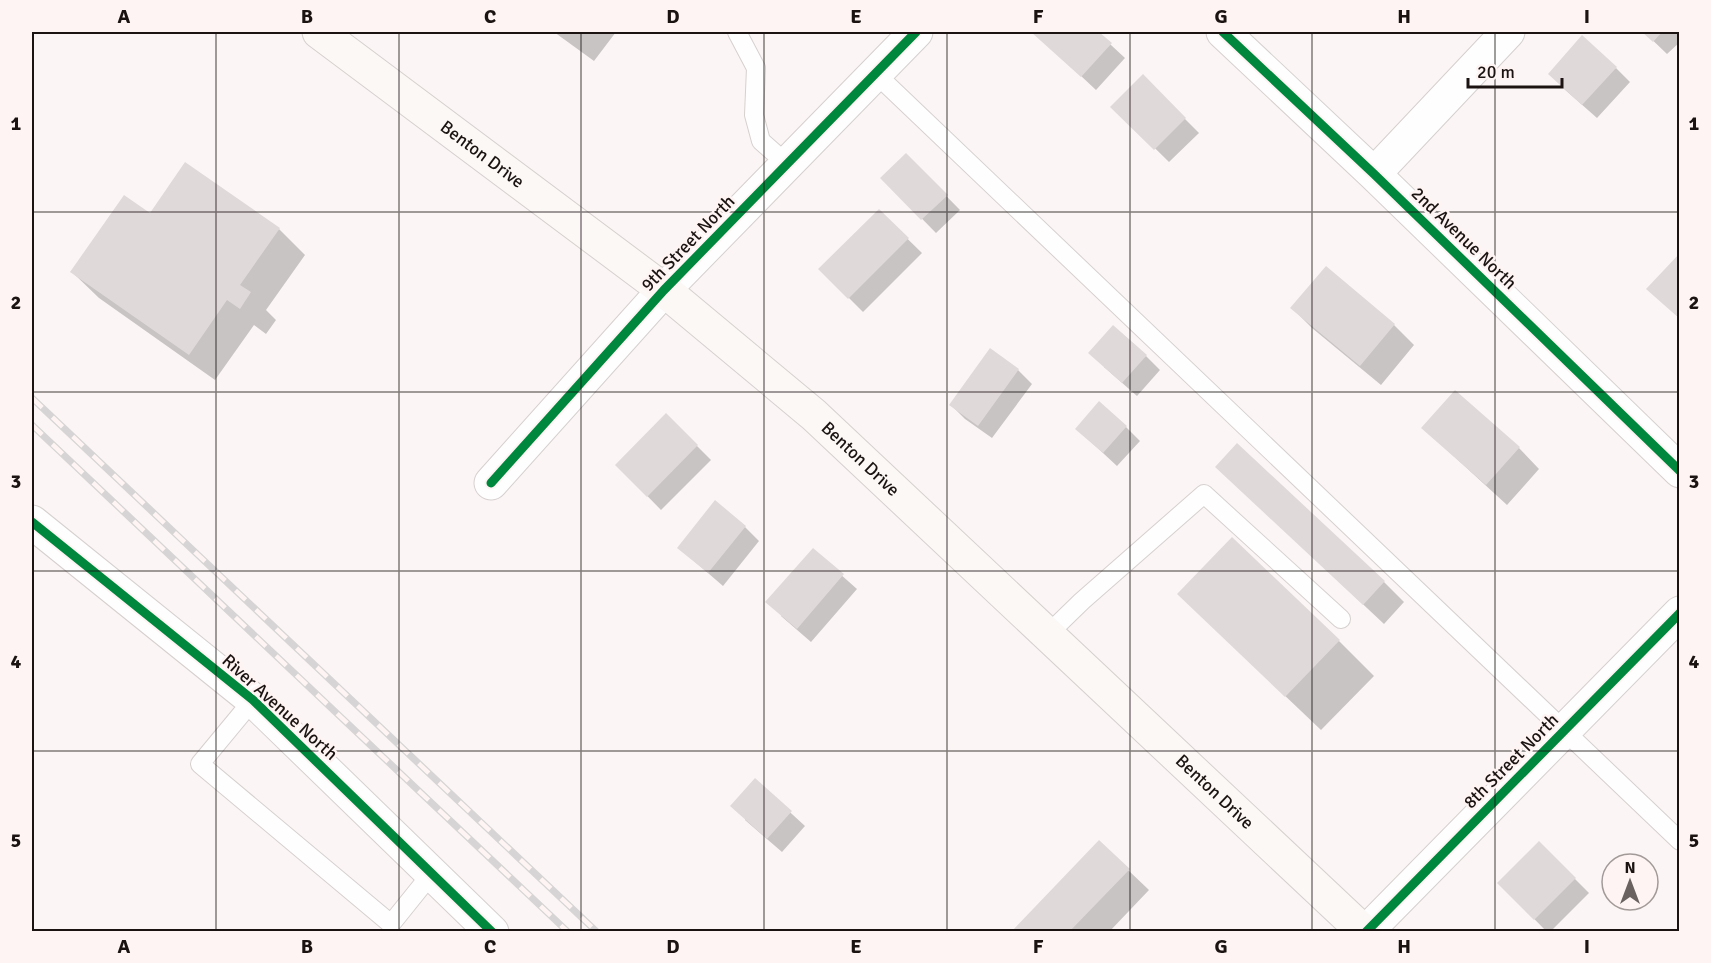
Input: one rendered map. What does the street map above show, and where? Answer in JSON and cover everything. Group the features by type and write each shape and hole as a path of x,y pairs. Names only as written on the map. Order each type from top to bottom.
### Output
{"main road":[{"name":"Benton Drive","path":"319,32 664,290 814,415 1365,932"}],"street":[{"name":"9th Street North","path":"491,483 664,290 916,32"},
{"name":"2nd Avenue North","path":"1223,32 1374,174 1680,471"},
{"path":"1374,174 1508,32"},
{"name":"River Avenue North","path":"32,522 253,700 492,932"},
{"name":"8th Street North","path":"1365,932 1680,613"}],"lane":[{"path":"737,32 756,68 754,115 761,141 787,164"},
{"path":"876,74 1680,841"},
{"path":"1047,635 1082,601 1204,494 1341,619"},
{"path":"253,700 200,765 391,924 432,873"}],"building":[{"path":"1031,32 1099,32 1112,43 1081,77"},
{"path":"1642,32 1662,32 1653,42"},
{"path":"1582,35 1617,67 1582,105 1548,74"},
{"path":"1143,74 1186,118 1154,150 1110,107"},
{"path":"906,153 948,195 921,220 880,178"},
{"path":"185,162 280,228 240,285 251,292 240,309 227,300 189,355 70,272 124,195 150,213"},
{"path":"879,209 909,238 848,299 818,269"},
{"path":"1680,253 1680,319 1646,289"},
{"path":"1326,266 1395,324 1360,366 1290,308"},
{"path":"1113,325 1147,355 1122,383 1088,353"},
{"path":"990,348 1019,369 978,426 949,405"},
{"path":"1455,390 1520,447 1486,485 1421,428"},
{"path":"1099,401 1127,426 1103,453 1075,429"},
{"path":"666,413 698,445 647,497 615,465"},
{"path":"1237,443 1385,581 1363,605 1215,467"},
{"path":"715,500 746,526 708,573 677,548"},
{"path":"1232,537 1340,640 1285,697 1177,594"},
{"path":"813,548 844,574 797,629 765,602"},
{"path":"755,778 792,811 767,839 730,806"},
{"path":"1099,840 1130,869 1069,932 1011,932"},
{"path":"1539,841 1576,878 1534,920 1497,883"}],"railway":[{"path":"32,398 597,932"},
{"path":"32,425 568,932"}],"cycle path":[{"path":"491,483 664,290 916,32"},
{"path":"1223,32 1374,174 1680,471"},
{"path":"32,522 253,700 492,932"},
{"path":"1366,932 1680,613"}]}
